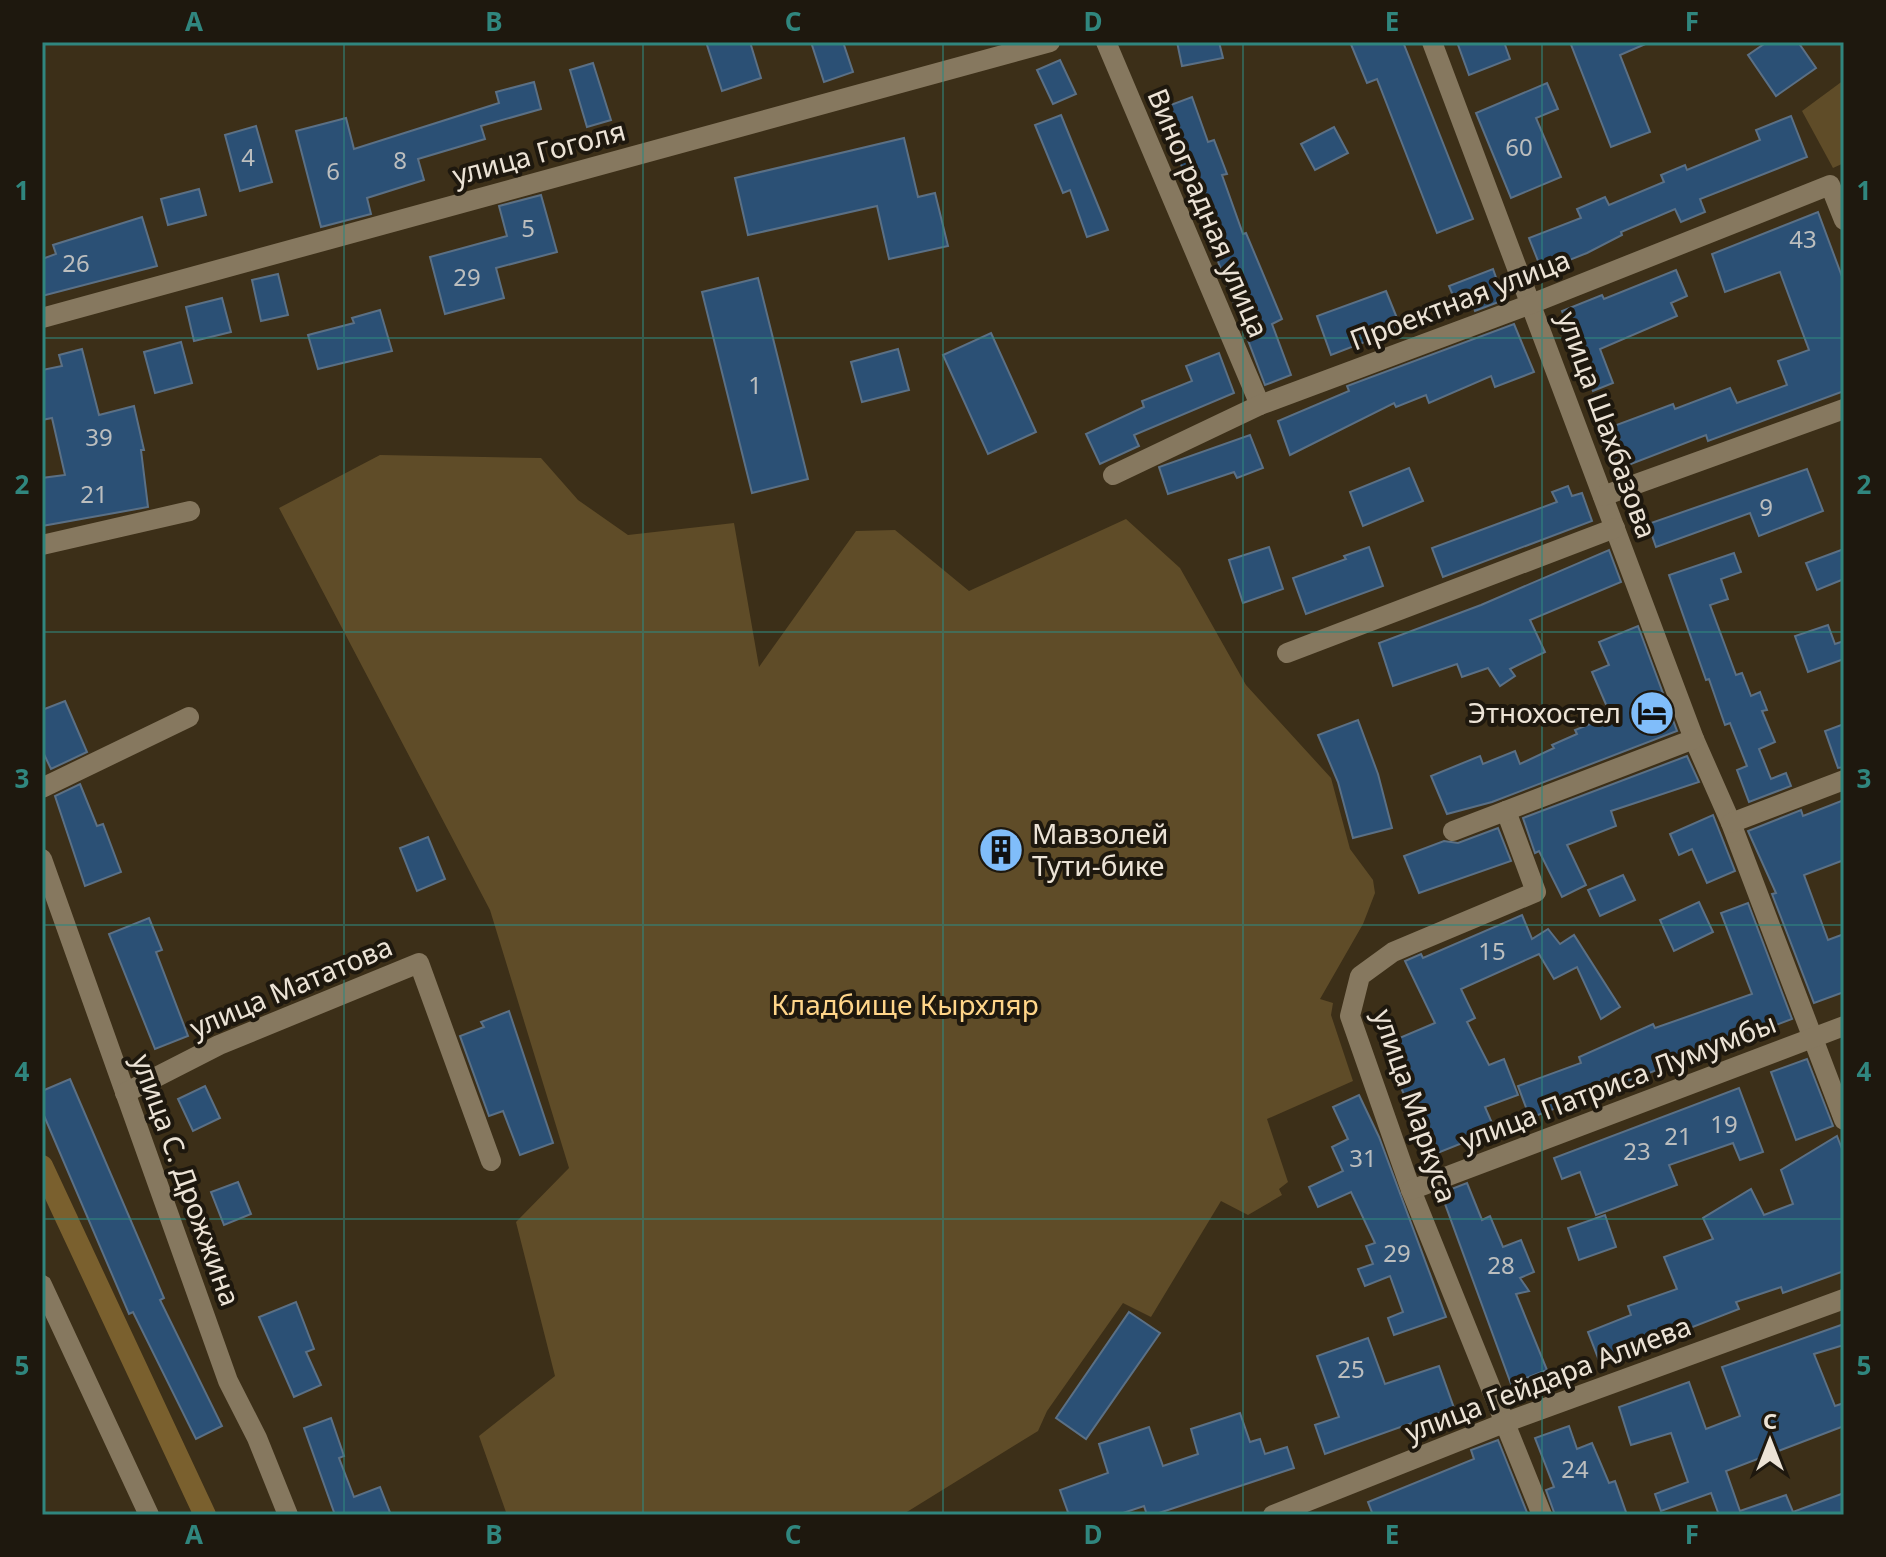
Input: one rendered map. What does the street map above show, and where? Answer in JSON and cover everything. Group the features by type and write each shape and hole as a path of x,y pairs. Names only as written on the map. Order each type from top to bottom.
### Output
{"street":[{"name":"улица Гоголя","path":"42,318 1050,42"},
{"name":"Виноградная улица","path":"1106,42 1260,405"},
{"name":"улица Шахбазова","path":"1432,42 1694,739 1731,823 1844,1120"},
{"name":"Проектная улица","path":"1113,475 1260,405 1531,304 1830,185 1844,220"},
{"path":"1603,496 1844,409"},
{"path":"42,545 190,511"},
{"path":"1287,653 1615,528"},
{"path":"42,788 189,717"},
{"path":"1453,831 1694,739"},
{"path":"1731,823 1844,780"},
{"name":"улица Маркуса","path":"1506,811 1536,892 1393,952 1360,976 1350,1016 1411,1190 1542,1515"},
{"name":"улица С. Дрожжина","path":"42,859 228,1381 257,1438 288,1515"},
{"name":"улица Мататова","path":"125,1093 219,1045 419,963 491,1161"},
{"name":"улица Патриса Лумумбы","path":"1411,1190 1844,1026"},
{"path":"42,1285 149,1515"},
{"name":"улица Гейдара Алиева","path":"1273,1515 1504,1423 1844,1299"}],"green space":[{"path":"1844,80 1844,163 1833,168 1802,111"},
{"name":"Кладбище Кырхляр","path":"380,455 541,458 578,500 628,535 734,523 759,667 856,531 895,530 969,591 1126,519 1180,568 1246,685 1331,778 1350,849 1373,880 1375,893 1363,924 1320,999 1333,1003 1331,1015 1353,1081 1267,1119 1288,1182 1279,1189 1282,1195 1248,1215 1221,1201 1151,1317 1123,1303 1047,1411 1038,1431 902,1515 507,1515 479,1436 555,1376 516,1222 569,1168 490,910 279,508"}],"building":[{"path":"706,42 750,42 761,78 722,91"},
{"path":"811,42 843,42 853,72 824,82"},
{"path":"1177,42 1219,42 1223,58 1182,66"},
{"path":"1350,42 1403,42 1473,219 1437,233 1377,79 1367,83"},
{"path":"1457,42 1504,42 1510,59 1469,75"},
{"path":"1570,42 1650,42 1620,55 1650,132 1611,147"},
{"path":"1767,42 1798,42 1816,68 1776,96 1748,55"},
{"path":"1060,60 1076,94 1053,104 1037,70"},
{"path":"593,63 611,120 587,127 570,70"},
{"path":"534,82 541,109 481,126 485,139 418,159 424,180 367,198 371,214 321,227 296,131 346,118 354,149 499,103 496,92"},
{"path":"1547,83 1558,109 1536,118 1561,177 1511,198 1476,113"},
{"path":"1192,97 1208,142 1214,140 1227,174 1222,175 1243,234 1246,233 1282,319 1272,324 1291,375 1265,385 1160,109"},
{"path":"1061,115 1108,230 1087,237 1070,190 1063,193 1035,125"},
{"path":"1791,116 1807,157 1700,199 1705,212 1681,222 1675,209 1621,232 1622,235 1587,253 1542,271 1529,238 1581,218 1577,209 1605,197 1609,205 1664,182 1661,175 1685,165 1687,170 1760,140 1756,130"},
{"path":"256,126 272,182 240,191 225,135"},
{"path":"1334,127 1348,153 1315,170 1301,144"},
{"path":"904,138 918,197 935,193 948,246 889,259 877,206 748,235 735,178"},
{"path":"199,189 206,215 168,225 161,199"},
{"path":"541,195 557,252 496,268 504,298 445,314 430,257 507,236 499,206"},
{"path":"1818,212 1844,282 1844,391 1708,441 1706,435 1618,469 1603,430 1673,404 1675,409 1730,388 1737,403 1787,385 1778,361 1809,350 1780,272 1725,292 1712,254"},
{"path":"142,217 157,266 42,296 42,259 56,254 53,245"},
{"path":"1493,269 1504,300 1475,311 1473,305 1459,310 1449,286"},
{"path":"1676,270 1687,296 1671,303 1677,316 1600,349 1613,383 1593,391 1562,311 1602,295 1604,299"},
{"path":"278,274 288,315 261,321 252,280"},
{"path":"758,278 808,479 752,493 702,292"},
{"path":"1386,291 1401,328 1331,355 1317,316"},
{"path":"222,298 231,332 194,341 186,307"},
{"path":"380,310 392,351 318,369 308,335 354,323 352,318"},
{"path":"1514,324 1534,372 1495,387 1491,376 1429,403 1426,395 1396,407 1394,403 1290,455 1278,421 1349,391 1347,386"},
{"path":"991,333 1036,432 988,454 943,355"},
{"path":"181,342 192,383 155,393 144,352"},
{"path":"82,349 99,415 134,406 144,450 141,450 148,507 42,526 42,478 65,475 52,418 42,420 42,370 62,366 59,355"},
{"path":"898,349 909,390 862,402 851,362"},
{"path":"1219,353 1234,393 1134,435 1139,446 1100,464 1086,434 1144,407 1142,401 1192,381 1186,366"},
{"path":"1250,435 1263,468 1237,478 1234,472 1168,494 1159,467"},
{"path":"1409,468 1423,501 1363,526 1350,492"},
{"path":"1807,469 1823,511 1759,536 1750,513 1656,547 1648,524"},
{"path":"1568,486 1572,496 1582,493 1592,521 1443,577 1432,548 1557,502 1552,492"},
{"path":"1269,547 1283,589 1243,603 1229,560"},
{"path":"1369,547 1383,586 1306,614 1293,578 1346,559 1344,556"},
{"path":"1844,549 1844,579 1817,590 1806,563"},
{"path":"1609,550 1621,582 1530,620 1545,652 1510,669 1515,676 1500,686 1488,668 1462,677 1457,664 1393,686 1379,643 1481,605"},
{"path":"1734,553 1741,572 1721,579 1728,599 1710,605 1736,675 1742,673 1751,696 1760,692 1767,710 1762,711 1775,742 1759,749 1771,779 1786,773 1791,786 1749,802 1737,770 1747,766 1730,723 1725,725 1709,679 1706,680 1669,575"},
{"path":"1828,625 1835,644 1844,641 1844,659 1808,672 1795,636"},
{"path":"1638,626 1677,731 1492,802 1447,814 1431,776 1480,756 1483,764 1515,751 1520,764 1577,734 1575,730 1611,716 1592,672 1609,665 1599,642"},
{"path":"65,701 87,752 51,769 42,750 42,710"},
{"path":"1358,720 1378,774 1392,828 1353,838 1338,782 1318,735"},
{"path":"1844,724 1844,767 1838,768 1825,731"},
{"path":"1687,756 1699,782 1611,811 1616,826 1567,845 1586,885 1562,897 1539,851 1535,853 1523,818"},
{"path":"80,784 97,826 103,824 121,872 85,886 55,796"},
{"path":"1844,800 1844,860 1804,875 1828,940 1844,934 1844,992 1814,1003 1772,894 1776,893 1748,831 1801,810 1803,816"},
{"path":"1713,815 1735,871 1707,883 1692,849 1679,855 1670,834"},
{"path":"1498,828 1511,861 1419,893 1404,856 1444,841 1458,843"},
{"name":"Мавзолей Тути-бике","path":"1001,832 1014,837 1019,850 1014,863 1001,868 988,863 983,850 988,837"},
{"path":"428,837 445,879 417,891 400,848"},
{"path":"1623,875 1635,900 1600,916 1588,890"},
{"path":"1699,902 1713,932 1674,951 1660,920"},
{"path":"1748,903 1792,1019 1530,1118 1518,1086 1581,1063 1579,1057 1653,1024 1655,1028 1752,994 1721,913"},
{"path":"1522,915 1532,939 1548,929 1560,944 1574,935 1620,1007 1601,1019 1577,967 1554,979 1539,954 1461,989 1475,1018 1467,1022 1489,1065 1504,1059 1518,1095 1485,1107 1495,1130 1430,1156 1383,1045 1435,1023 1405,961 1421,954 1423,958"},
{"path":"149,918 162,950 156,952 188,1036 155,1049 109,934"},
{"path":"509,1011 553,1143 520,1155 503,1111 489,1116 460,1036 484,1027 481,1022"},
{"path":"1807,1059 1833,1126 1796,1140 1771,1072"},
{"path":"70,1079 164,1298 160,1300 222,1426 196,1439 133,1312 129,1314 42,1111 42,1091"},
{"path":"205,1086 220,1118 193,1131 178,1099"},
{"path":"1739,1088 1763,1152 1740,1160 1733,1143 1669,1165 1677,1185 1596,1215 1580,1172 1562,1179 1554,1158"},
{"path":"1359,1095 1379,1137 1446,1317 1394,1335 1388,1318 1403,1312 1390,1276 1365,1286 1358,1269 1373,1264 1366,1246 1375,1243 1351,1192 1318,1207 1309,1187 1343,1171 1332,1147 1348,1139 1333,1107"},
{"path":"1837,1136 1844,1154 1844,1271 1783,1293 1781,1287 1736,1302 1739,1309 1600,1363 1588,1332 1631,1315 1628,1306 1677,1289 1664,1257 1713,1239 1703,1218 1751,1189 1764,1215 1793,1204 1781,1170"},
{"path":"238,1182 251,1214 224,1225 211,1192"},
{"path":"1467,1183 1482,1220 1490,1216 1503,1247 1521,1240 1534,1272 1520,1278 1529,1291 1516,1294 1547,1370 1511,1384 1441,1193"},
{"path":"1605,1215 1616,1247 1579,1260 1568,1228"},
{"path":"296,1302 314,1349 306,1352 321,1385 294,1397 259,1317"},
{"path":"1129,1312 1160,1333 1086,1439 1056,1418"},
{"path":"1844,1324 1844,1345 1814,1354 1835,1406 1844,1403 1844,1426 1726,1471 1740,1511 1786,1495 1793,1512 1844,1493 1844,1515 1719,1515 1711,1493 1661,1511 1655,1494 1688,1482 1671,1433 1631,1445 1619,1407 1689,1382 1706,1429 1740,1416 1722,1367"},
{"path":"1368,1338 1385,1384 1439,1366 1454,1408 1325,1454 1315,1425 1339,1417 1317,1356"},
{"path":"1240,1413 1250,1442 1260,1439 1265,1454 1287,1447 1294,1468 1153,1515 1147,1515 1144,1506 1117,1515 1069,1515 1060,1490 1108,1473 1099,1444 1149,1427 1163,1466 1198,1454 1191,1429"},
{"path":"331,1418 344,1456 339,1458 354,1497 380,1487 391,1515 335,1515 304,1428"},
{"path":"1569,1426 1577,1449 1592,1443 1609,1483 1615,1481 1627,1515 1555,1515 1546,1490 1554,1487 1535,1438"},
{"path":"1498,1440 1528,1515 1373,1515 1368,1502 1474,1459 1471,1450"}],"waterway":[{"path":"42,1166 205,1515"}],"place":[{"name":"Этнохостел","path":"1652,713"},
{"name":"Мавзолей Тути-бике","path":"1001,850"}]}
